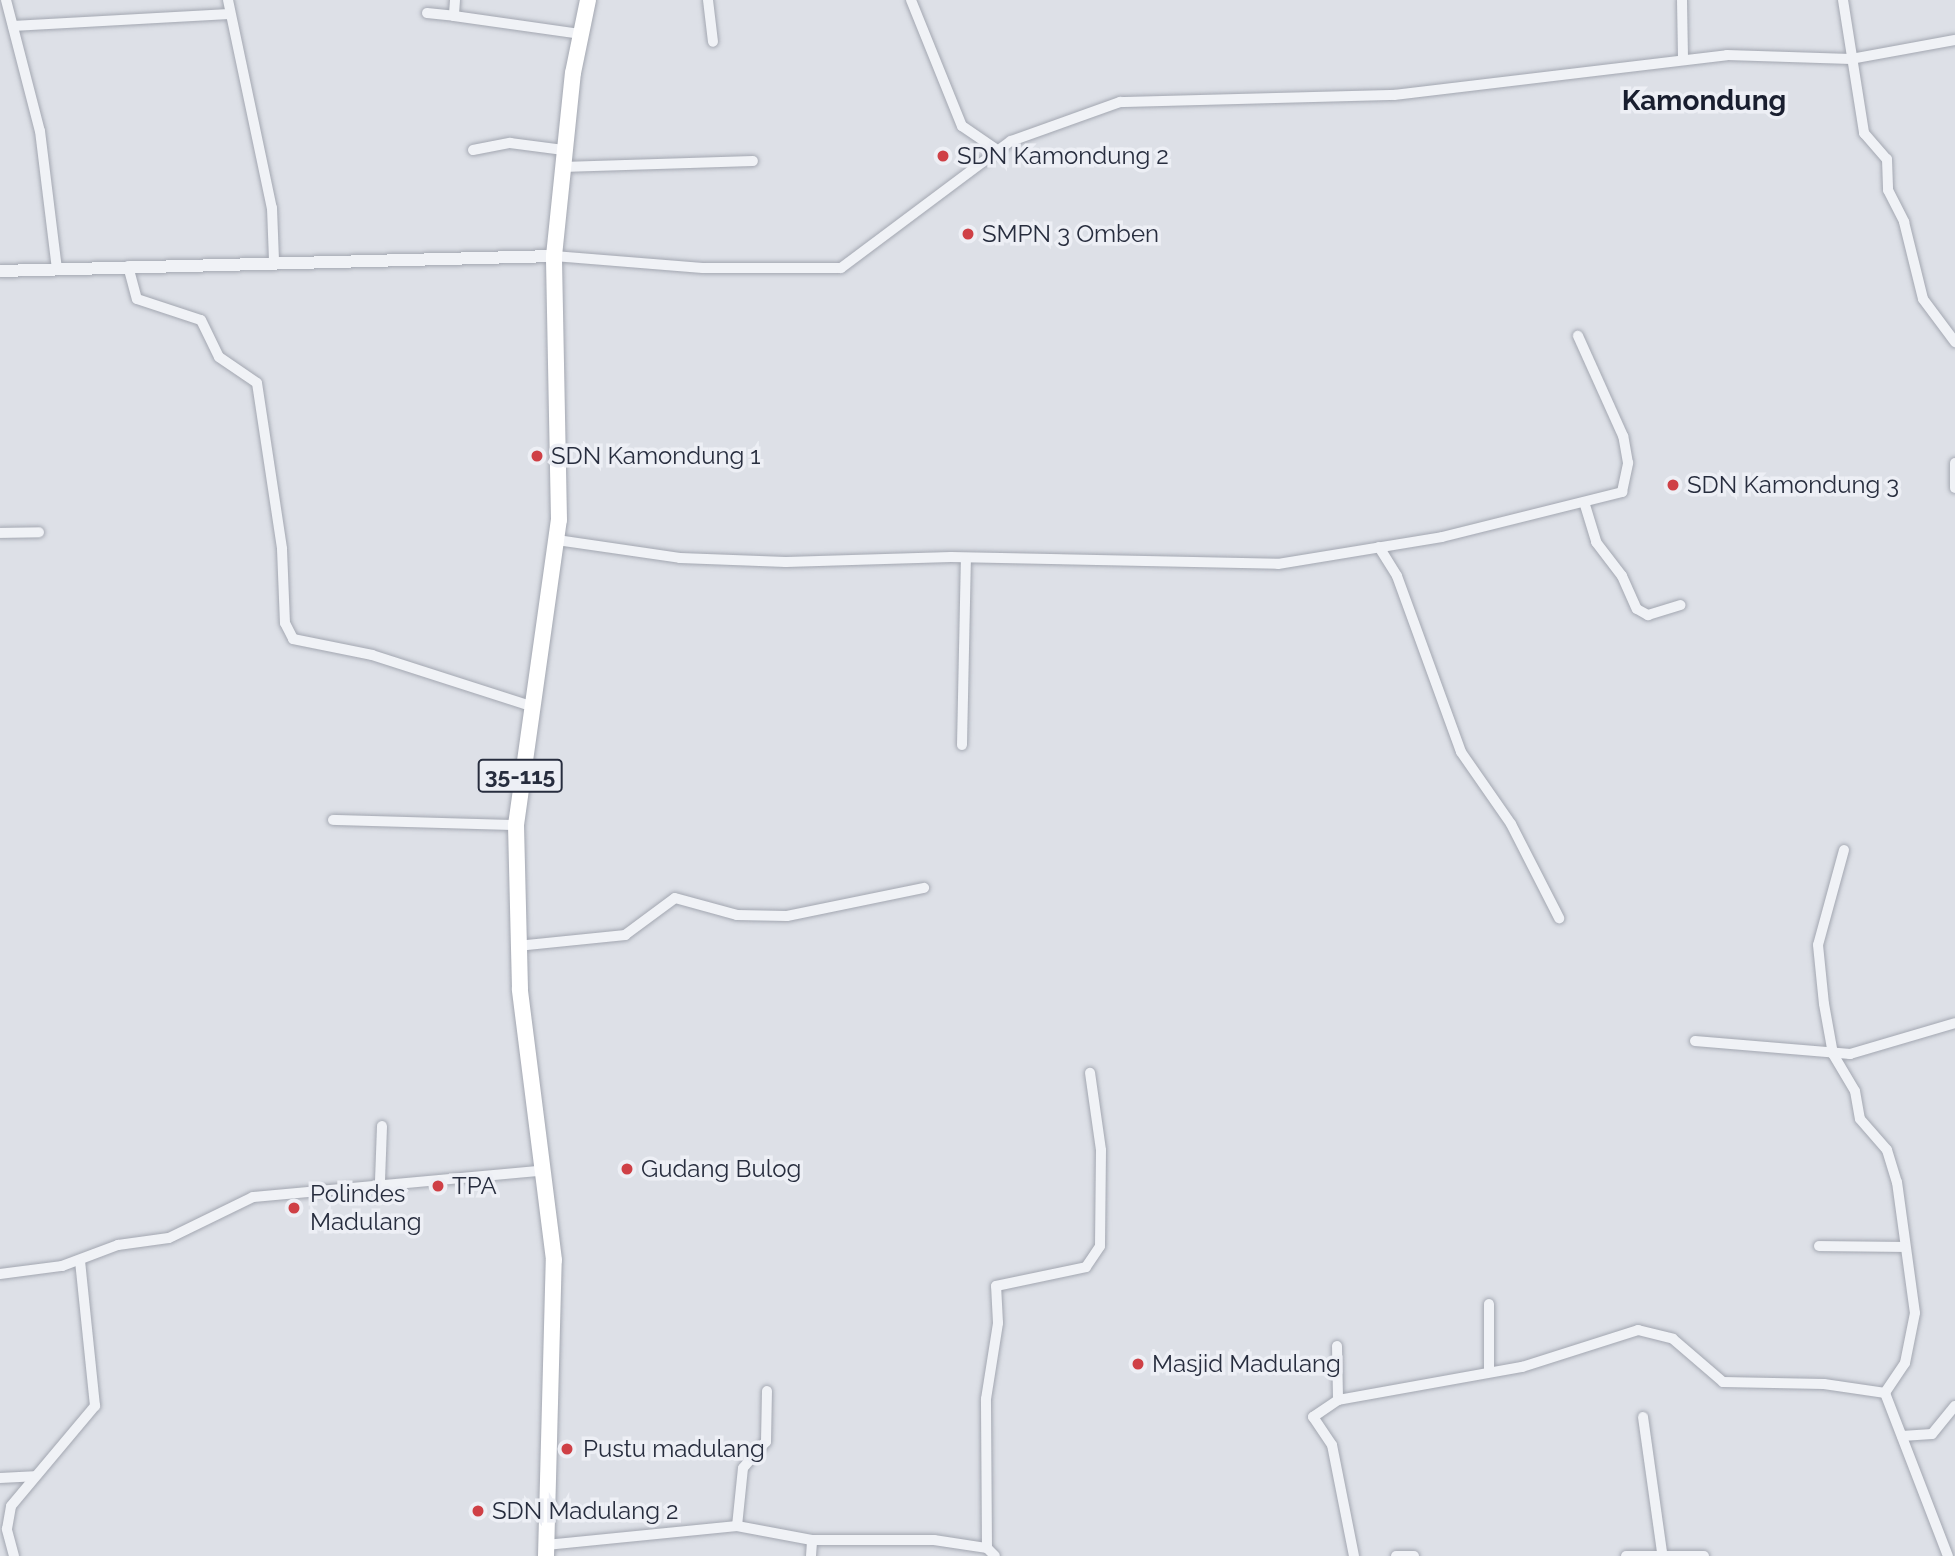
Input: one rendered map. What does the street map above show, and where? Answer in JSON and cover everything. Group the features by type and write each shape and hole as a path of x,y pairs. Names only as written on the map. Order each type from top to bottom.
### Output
{"main road":[{"name":"35-115","path":"546,1551 554,1260 541,1171 517,946 516,825 557,541 562,465 554,256 564,150 580,34 588,0"}],"street":[{"path":"228,0 272,208 274,260"},
{"path":"454,16 455,0"},
{"path":"708,0 713,42"},
{"path":"911,0 962,125 997,150"},
{"path":"1682,0 1683,60"},
{"path":"1843,0 1864,133 1887,159 1888,190 1904,222 1919,288 1955,342"},
{"path":"5,3 40,131 57,270"},
{"path":"427,13 580,34"},
{"path":"13,26 229,14"},
{"path":"0,271 274,260 554,256 703,268 841,268 997,150 1040,128 1120,102 1394,95 1683,60 1775,54 1851,59 1955,40"},
{"path":"472,150 510,143 564,150"},
{"path":"562,167 753,161"},
{"path":"128,266 137,299 201,320 219,357 257,383 282,549 285,623 293,639 372,655 534,707"},
{"path":"557,541 694,559 877,563 966,558 1278,565 1380,547 1585,505 1622,492 1628,463 1623,436 1578,336"},
{"path":"1955,463 1955,488"},
{"path":"1585,505 1596,542 1622,576 1636,608 1648,615 1681,605"},
{"path":"0,533 39,532"},
{"path":"1380,547 1397,576 1461,752 1511,824 1559,918"},
{"path":"962,745 966,558"},
{"path":"333,820 516,825"},
{"path":"1844,850 1818,945 1833,1054 1855,1091 1860,1119 1887,1150 1904,1247 1913,1327 1905,1363 1885,1393"},
{"path":"517,946 625,935 675,898 700,900 725,913 786,916 924,888"},
{"path":"1695,1041 1833,1054 1955,1023"},
{"path":"987,1548 986,1399 998,1323 996,1286 1086,1267 1100,1246 1101,1150 1090,1073"},
{"path":"380,1181 382,1126"},
{"path":"0,1274 80,1261 118,1245 169,1238 253,1197 380,1181 541,1171"},
{"path":"1819,1246 1904,1247"},
{"path":"14,1556 8,1514 34,1476 95,1406 80,1261"},
{"path":"1489,1304 1489,1370"},
{"path":"1354,1556 1332,1445 1313,1417 1338,1400 1545,1360 1603,1336 1648,1330 1673,1339 1723,1382 1824,1384 1885,1393"},
{"path":"1337,1346 1338,1400"},
{"path":"737,1526 743,1468 766,1442 767,1391"},
{"path":"1885,1393 1948,1556"},
{"path":"1902,1436 1932,1434 1955,1406"},
{"path":"1643,1417 1662,1552"},
{"path":"0,1478 34,1476"},
{"path":"546,1551 737,1526 812,1540 958,1543 987,1548 995,1556"},
{"path":"811,1556 812,1540"},
{"path":"956,1556 958,1543"},
{"path":"1626,1556 1662,1552 1704,1556"},
{"path":"1396,1556 1414,1556"}],"place":[{"name":"SDN Kamondung 2","path":"943,156"},
{"name":"SMPN 3 Omben","path":"968,234"},
{"name":"SDN Kamondung 1","path":"537,456"},
{"name":"SDN Kamondung 3","path":"1673,485"},
{"name":"Gudang Bulog","path":"627,1169"},
{"name":"TPA","path":"438,1186"},
{"name":"Polindes Madulang","path":"294,1208"},
{"name":"Masjid Madulang","path":"1138,1364"},
{"name":"Pustu madulang","path":"567,1449"},
{"name":"SDN Madulang 2","path":"478,1511"}],"district":[{"name":"Kamondung","path":"1704,101"}]}
